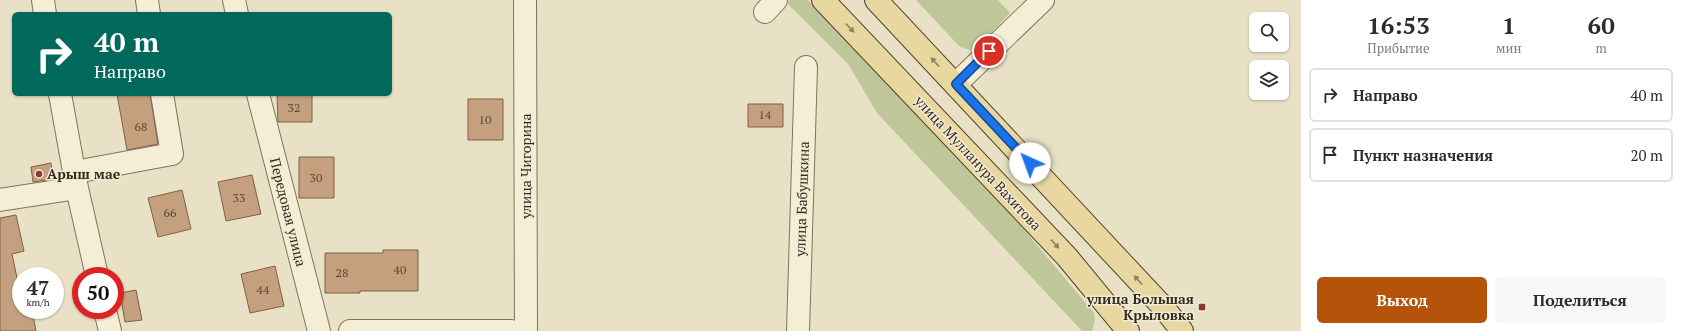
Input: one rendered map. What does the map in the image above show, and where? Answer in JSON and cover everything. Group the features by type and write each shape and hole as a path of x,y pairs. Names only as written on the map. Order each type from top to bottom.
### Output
{"main road":[{"name":"улица Мулланура Вахитова","path":"823,0 1067,257 1128,331"},
{"path":"876,0 1164,308 1182,331"}],"street":[{"path":"42,0 45,12"},
{"path":"147,0 149,12"},
{"path":"234,0 237,12"},
{"name":"улица Чигорина","path":"526,0 526,331"},
{"path":"956,84 1043,0"},
{"name":"улица Бабушкина","path":"798,331 806,67"},
{"path":"60,96 76,180 95,267"},
{"path":"0,200 172,154 162,96"},
{"name":"Передовая улица","path":"259,96 319,331"},
{"path":"107,319 110,331"},
{"path":"350,331 512,331"}],"green space":[{"path":"790,0 808,0 1017,221 1094,313 1095,321 1092,331 1082,331 877,113 848,64 787,3"},
{"path":"916,0 998,0 1010,13 980,45 970,50 960,47"}],"building":[{"path":"117,96 150,96 158,144 127,150"},
{"path":"277,96 312,96 312,122 278,122"},
{"path":"468,99 503,99 503,140 468,140"},
{"path":"748,104 783,104 783,127 748,127"},
{"path":"299,157 334,157 334,198 299,198"},
{"path":"51,163 53,179 33,182 31,167"},
{"path":"252,175 261,214 226,221 218,182"},
{"path":"182,190 191,229 158,237 148,198"},
{"path":"16,215 24,251 12,254 15,267 12,267 12,319 34,319 36,331 0,331 0,218"},
{"path":"383,250 418,250 418,291 360,291 360,293 325,293 325,253 383,253"},
{"path":"275,266 284,306 250,313 241,274"},
{"path":"136,290 142,320 125,322 124,292"}],"place":[{"name":"Арыш мае","path":"39,174"},
{"name":"улица Большая Крыловка","path":"1202,307"}],"route":[{"path":"989,51 956,84 1030,163"}]}
